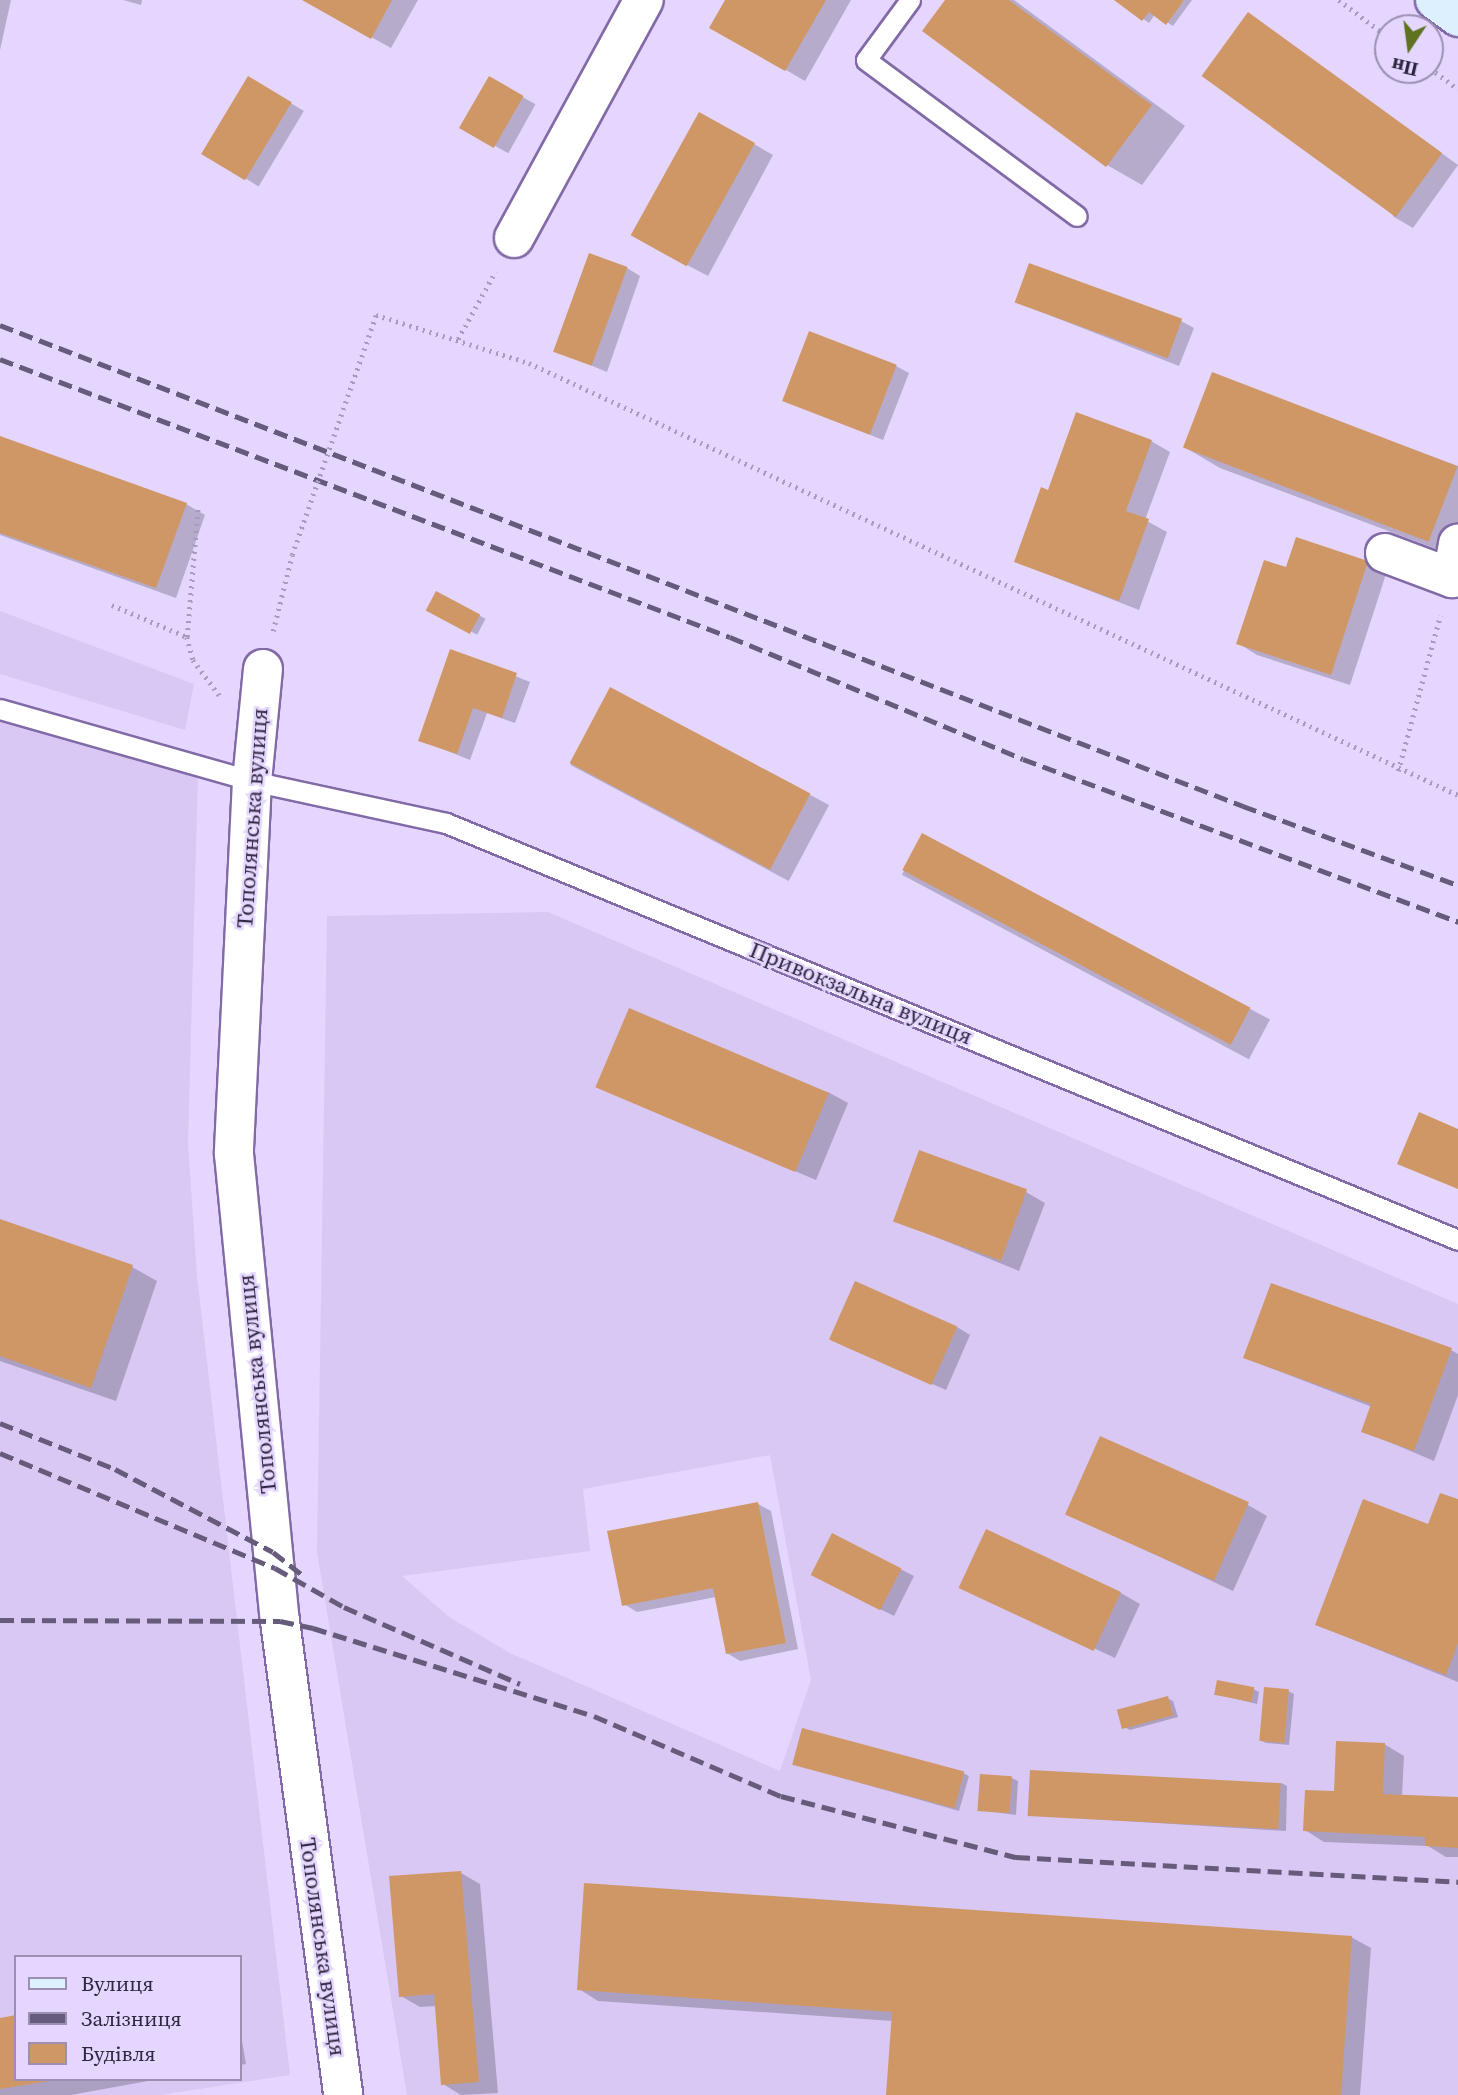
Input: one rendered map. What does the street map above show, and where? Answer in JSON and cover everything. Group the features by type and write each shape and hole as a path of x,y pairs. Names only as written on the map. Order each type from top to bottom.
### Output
{"main road":[{"path":"1435,0 1458,18"}],"street":[{"path":"514,237 644,0"},
{"path":"1385,553 1455,561"},
{"name":"Тополянська вулиця","path":"263,669 252,781 234,1154 280,1621 343,2095"}],"lane":[{"path":"910,0 866,60 1077,216"},
{"name":"Привокзальна вулиця","path":"0,709 252,781 446,823 1458,1240"}],"path":[{"path":"1339,0 1374,26"},
{"path":"458,339 514,237"},
{"path":"263,669 292,555 376,314 529,363 1398,771 1458,795"},
{"path":"198,507 187,637 194,660 228,706"},
{"path":"1398,771 1455,561"},
{"path":"112,605 187,637"}],"shaded area":[{"path":"0,611 194,684 185,730 0,674"},
{"path":"0,698 198,772 188,1143 197,1276 290,2075 160,2095 0,2095"},
{"path":"548,912 1458,1304 1458,2095 407,2095 317,1552 327,916","holes":["770,1455 811,1680 780,1771 510,1653 449,1617 402,1576 590,1551 583,1489"]}],"building":[{"path":"302,0 392,0 371,39"},
{"path":"725,0 826,0 785,71 709,28"},
{"path":"945,0 1009,0 1152,105 1106,167 922,31"},
{"path":"1114,0 1184,0 1166,25 1149,12 1142,21"},
{"path":"1248,12 1442,153 1396,217 1202,76"},
{"path":"248,76 292,102 245,180 201,154"},
{"path":"489,76 524,96 494,148 459,128"},
{"path":"699,112 755,143 687,266 631,235"},
{"path":"589,253 628,267 592,366 553,352"},
{"path":"1029,263 1182,319 1168,358 1015,302"},
{"path":"809,331 897,365 870,435 782,401"},
{"path":"1212,372 1458,466 1429,542 1183,448"},
{"path":"1076,412 1152,440 1126,511 1149,519 1119,601 1014,562 1041,487 1048,490"},
{"path":"0,436 187,503 156,588 0,533"},
{"path":"1296,537 1368,561 1331,675 1236,644 1264,560 1286,567"},
{"path":"436,591 480,614 470,634 426,610"},
{"path":"450,649 517,673 502,718 473,708 457,754 418,741"},
{"path":"610,687 810,794 770,870 570,763"},
{"path":"922,833 1250,1008 1231,1045 902,870"},
{"path":"629,1008 829,1093 795,1172 595,1087"},
{"path":"1419,1112 1458,1129 1458,1189 1397,1164"},
{"path":"919,1150 1027,1189 1001,1261 893,1221"},
{"path":"0,1219 133,1265 91,1388 0,1356"},
{"path":"855,1281 957,1327 931,1385 829,1339"},
{"path":"1271,1283 1452,1348 1414,1451 1361,1432 1371,1404 1243,1358"},
{"path":"1100,1436 1249,1502 1214,1581 1065,1515"},
{"path":"1440,1493 1458,1499 1458,1643 1446,1675 1315,1625 1363,1499 1428,1524"},
{"path":"758,1502 786,1643 726,1654 713,1588 622,1606 607,1531"},
{"path":"986,1529 1121,1592 1094,1651 959,1588"},
{"path":"832,1533 901,1568 880,1610 811,1575"},
{"path":"1217,1680 1254,1687 1251,1702 1214,1695"},
{"path":"1264,1687 1289,1689 1284,1743 1259,1741"},
{"path":"1168,1696 1173,1715 1122,1729 1117,1710"},
{"path":"802,1728 964,1771 954,1808 792,1765"},
{"path":"1336,1741 1385,1743 1383,1794 1458,1797 1458,1848 1425,1846 1425,1837 1303,1831 1305,1790 1334,1791"},
{"path":"1030,1770 1281,1783 1278,1829 1028,1816"},
{"path":"980,1774 1012,1776 1009,1813 977,1811"},
{"path":"461,1871 479,2082 441,2085 434,1994 399,1997 389,1876"},
{"path":"584,1883 1352,1936 1341,2095 886,2095 892,2012 577,1990"},
{"path":"14,2015 14,2081 49,2081 0,2089 0,2018"}],"railway":[{"path":"0,325 1243,806 1458,885"},
{"path":"0,359 730,637 1023,759 1458,922"},
{"path":"0,1423 115,1469 273,1552 305,1577"},
{"path":"0,1453 275,1568 344,1607 520,1684"},
{"path":"0,1620 280,1621 313,1628 594,1716 781,1796 1016,1857 1458,1882"}]}
